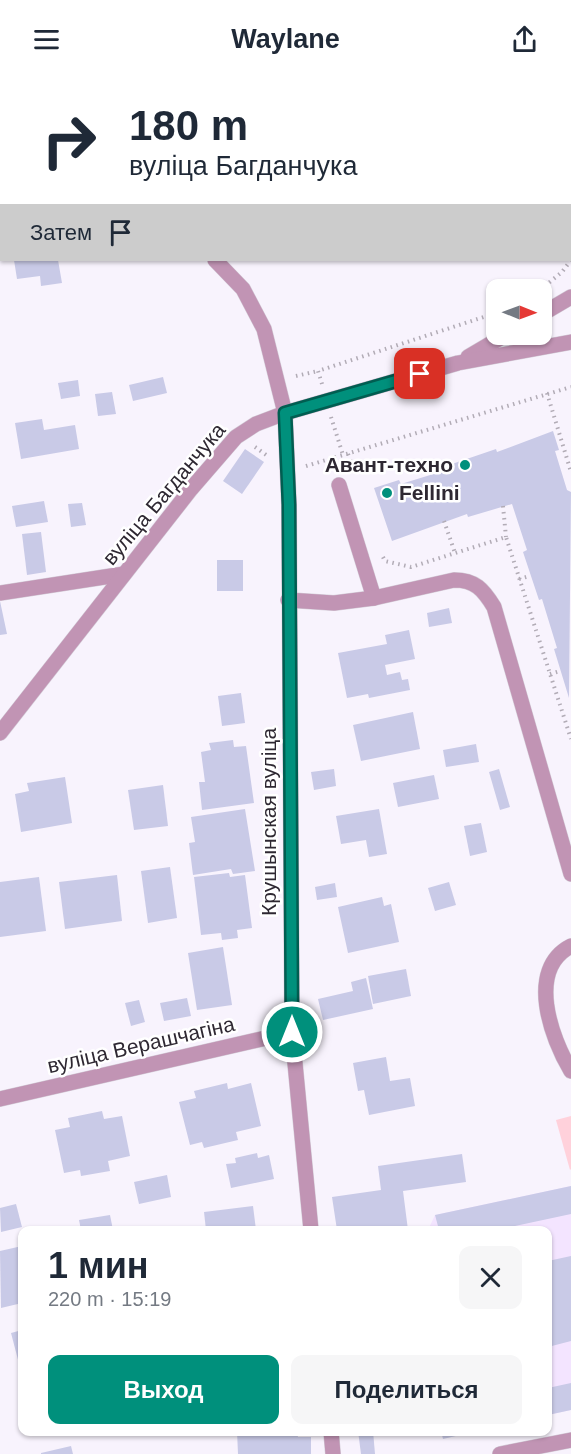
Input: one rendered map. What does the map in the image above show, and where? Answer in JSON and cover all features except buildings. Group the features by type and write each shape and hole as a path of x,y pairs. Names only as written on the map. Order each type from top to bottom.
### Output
{"street":[{"name":"Крушынская вуліца","path":"216,261 243,289 264,329 285,413 288,472 292,1032 311,1226"},
{"path":"552,308 571,297"},
{"name":"вуліца Багданчука","path":"0,733 124,574 236,437 256,424 285,413 458,363 571,342"},
{"name":"вуліца Багданчука","path":"458,363 488,345"},
{"path":"339,485 374,598"},
{"path":"0,593 124,574"},
{"path":"288,600 334,603 374,598 454,580 467,580 478,585 487,595 498,618 571,874"},
{"path":"571,946 553,959 546,983 547,1005 556,1040 571,1071"},
{"name":"вуліца Верашчагіна","path":"0,1099 292,1032"},
{"path":"331,1436 333,1454"},
{"path":"500,1454 571,1440"}],"path":[{"path":"552,280 571,261"},
{"path":"288,472 571,387"},
{"path":"547,393 571,472"},
{"path":"503,506 506,537"},
{"path":"444,520 455,553"},
{"path":"519,579 530,576"},
{"path":"550,674 561,671"}],"shaded area":[{"path":"571,1116 571,1169 570,1170 556,1120"},
{"path":"571,1186 571,1410 552,1414 552,1226 430,1226 435,1215"}],"place":[{"name":"Авант-техно","path":"465,465"},
{"name":"Fellini","path":"387,493"}],"route":[{"path":"292,1032 289,505 285,413 420,374"}]}
